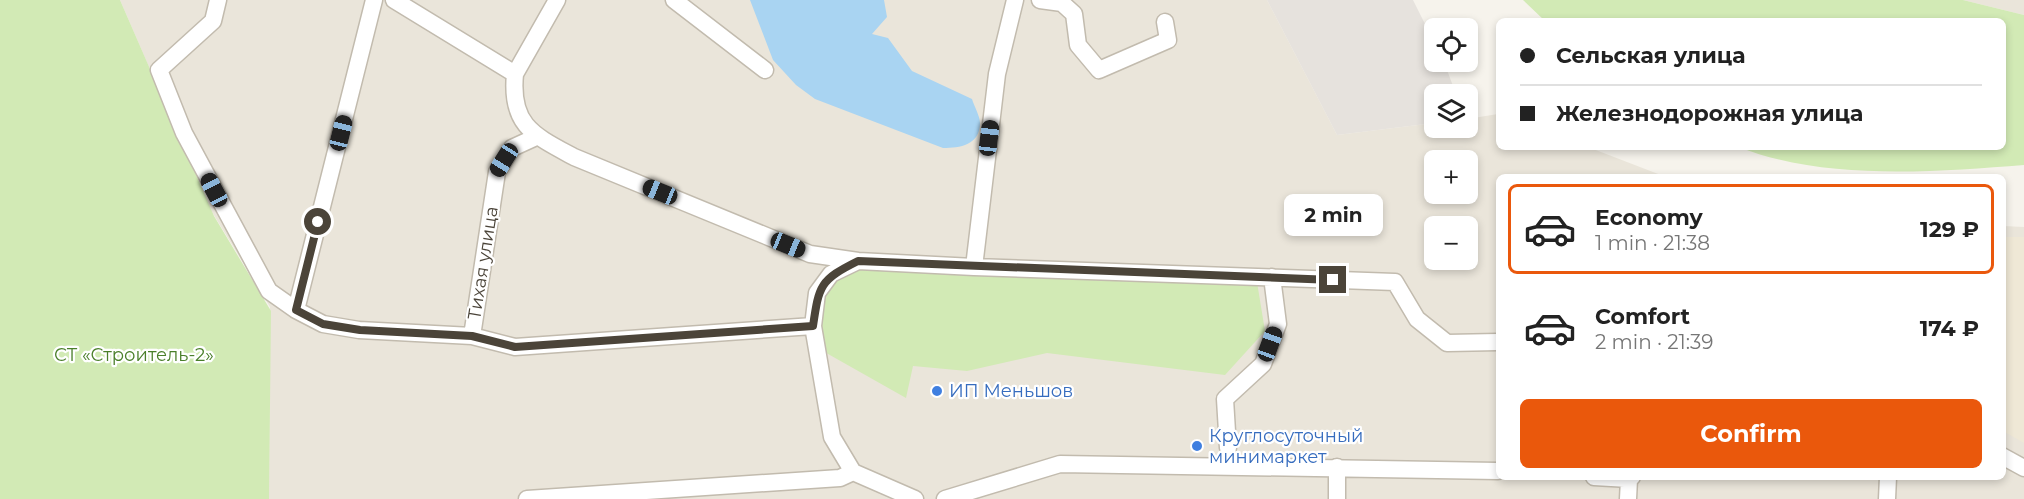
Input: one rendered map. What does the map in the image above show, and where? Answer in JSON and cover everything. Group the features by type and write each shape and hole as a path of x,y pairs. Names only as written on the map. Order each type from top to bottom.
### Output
{"street":[{"path":"218,0 213,21 159,70 184,133 269,291 296,310 323,324 360,330 472,336 515,347 813,326"},
{"path":"296,310 374,0"},
{"path":"394,0 515,74"},
{"path":"557,0 515,74 513,96 520,119 536,137 574,157 810,254 858,261 974,267 1395,282 1416,319 1447,343 1496,342"},
{"path":"674,0 765,70"},
{"path":"974,267 997,74 1015,0"},
{"path":"1040,0 1062,3 1074,14 1078,45 1099,70 1168,40 1165,22"},
{"name":"Тихая улица","path":"472,336 497,172 512,148 536,137"},
{"path":"858,261 831,274 818,293 813,326 832,437 853,472 915,499"},
{"path":"1228,448 1225,399 1263,364 1278,324 1272,277"},
{"path":"2006,458 2024,468"},
{"path":"945,499 1060,464 1496,471"},
{"path":"1337,467 1337,499"},
{"path":"2006,468 2024,468"},
{"path":"527,499 840,478 853,472"},
{"path":"1628,499 1630,480"},
{"path":"1887,499 1888,480"}],"shaded area":[{"path":"120,0 1267,0 1337,135 1424,124 1424,138 1478,138 1478,117 1496,114 1496,150 1596,150 1658,174 1496,174 1496,480 2006,480 2006,226 2024,227 2024,499 269,499 270,307 212,212"},
{"path":"1267,0 1413,0 1424,22 1424,72 1448,72 1452,84 1424,84 1424,124 1337,135"},
{"path":"1963,0 2024,0 2024,15"},
{"path":"2006,237 2024,237 2024,443 2006,433"}],"green space":[{"name":"СТ «Строитель-2»","path":"0,0 120,0 214,216 271,311 269,499 0,499"},
{"path":"1523,0 1963,0 2024,15 2024,165 1917,171 1843,169 1772,158 1748,150 2006,150 2006,18 1542,18"},
{"path":"858,261 1256,276 1265,331 1225,375 1047,353 967,371 913,366 906,398 821,350 820,311 824,288"}],"water":[{"path":"750,0 884,0 887,17 872,34 888,38 912,71 972,99 980,120 977,136 968,144 943,148 815,99 796,85 773,60"}],"place":[{"name":"ИП Меньшов","path":"937,391"},
{"name":"Круглосуточный минимаркет","path":"1197,446"}],"route":[{"path":"318,222 296,310 323,324 360,330 431,332 472,336 515,347 652,335 813,326 818,293 831,274 858,261 1333,280"}]}
